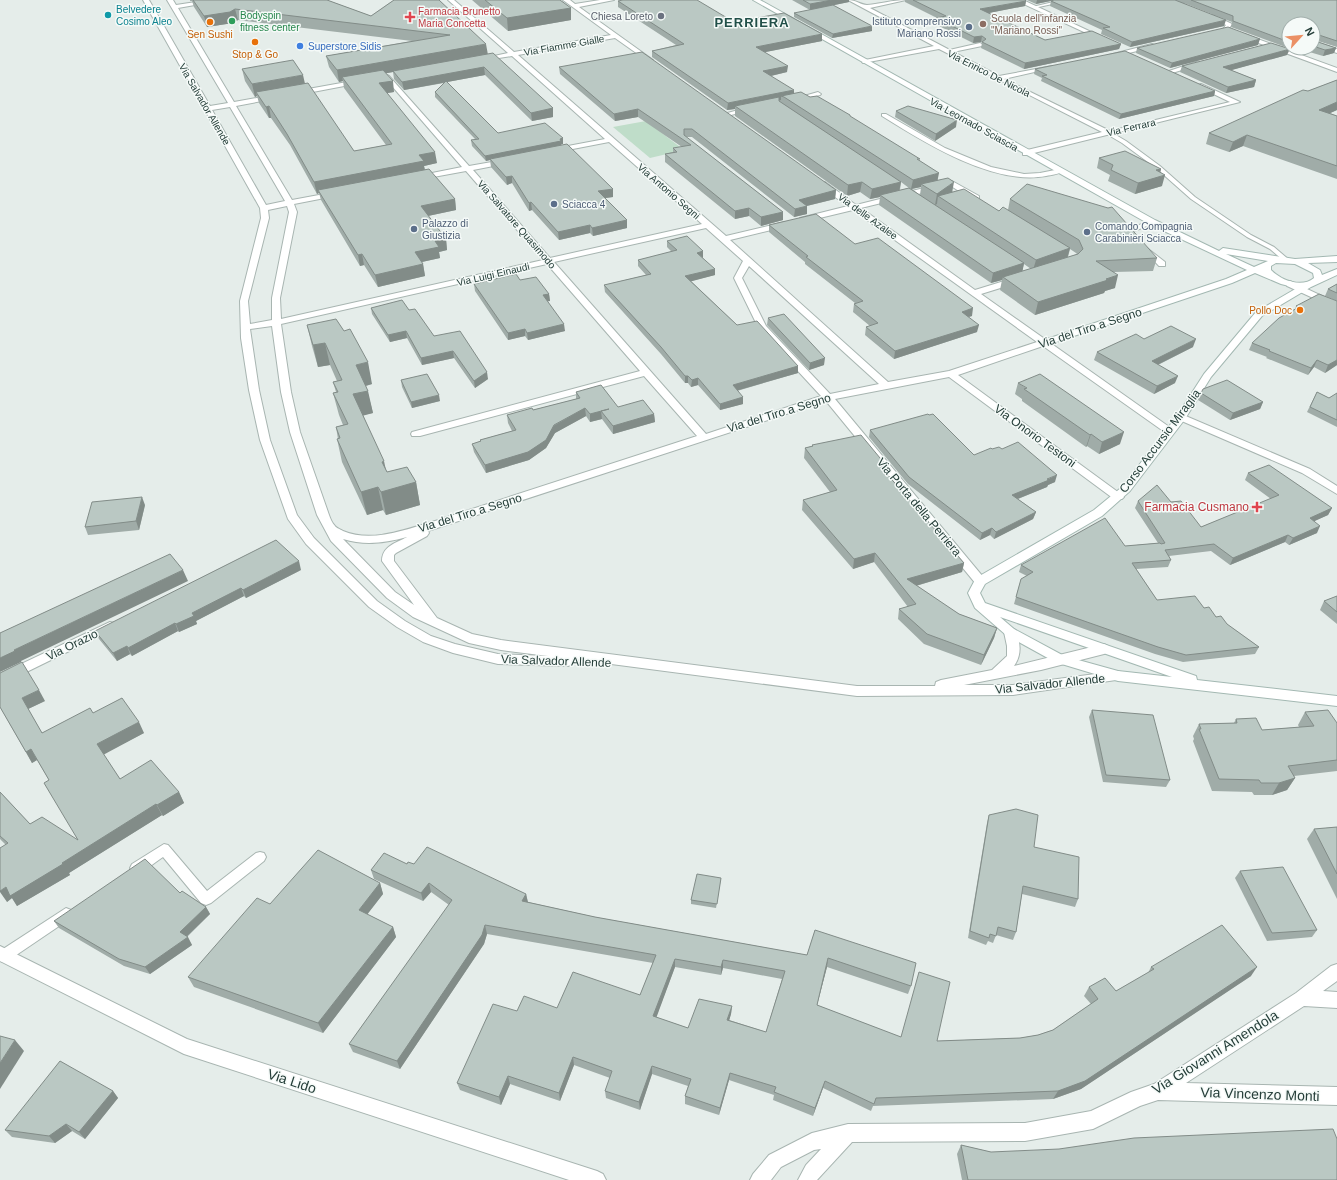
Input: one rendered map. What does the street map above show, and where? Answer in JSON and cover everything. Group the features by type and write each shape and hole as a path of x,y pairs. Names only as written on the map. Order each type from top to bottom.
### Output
{"street":[{"name":"Via Salvador Allende","path":"146,0 264,208 265,218 244,301 245,327 254,390 265,440 292,516 310,541 373,604 401,624 427,639 453,648 498,659 635,664"},
{"path":"172,3 220,0"},
{"name":"Via Antonio Segni","path":"451,0 708,225 886,384"},
{"path":"566,0 658,66"},
{"path":"574,6 611,0"},
{"name":"Via Leornado Sciascia","path":"756,0 1026,153 1194,244"},
{"name":"Via Enrico De Nicola","path":"851,0 998,78 1107,132"},
{"path":"864,7 902,0"},
{"path":"1018,0 1109,42"},
{"name":"Via Salvador Allende","path":"172,3 290,203 293,212 276,298 278,322 277,333 294,432 323,515 335,538 356,561 391,595 417,614 469,638 501,646 857,691 1013,690 1118,676"},
{"path":"1206,15 1229,24 1226,29"},
{"path":"1218,31 1226,29 1233,32"},
{"path":"1240,34 1337,70"},
{"name":"Via Fiamme Gialle","path":"477,61 615,36"},
{"path":"1102,57 1159,44"},
{"path":"1116,45 1137,58"},
{"path":"1254,49 1269,45"},
{"path":"865,62 939,47"},
{"path":"1182,78 1165,70 1200,64"},
{"path":"998,78 1058,66"},
{"name":"Via Salvatore Quasimodo","path":"387,77 703,437"},
{"path":"293,93 364,81"},
{"name":"Via Ferrara","path":"1026,153 1107,132 1237,102 1196,84"},
{"path":"782,102 818,94"},
{"path":"208,109 278,96"},
{"path":"736,121 724,112 754,108"},
{"path":"551,152 611,140"},
{"path":"414,179 513,159"},
{"name":"Via delle Azalee","path":"817,180 1044,343 1170,431"},
{"path":"724,240 790,220 855,207 952,183 985,204"},
{"path":"264,208 344,192"},
{"name":"Via Luigi Einaudi","path":"278,322 708,225"},
{"path":"1194,244 1231,253 1302,264 1317,272 1319,279"},
{"path":"1194,244 1254,271 1304,287 1337,306"},
{"path":"1229,281 1274,261 1337,259"},
{"name":"Via Porta della Perriera","path":"747,260 738,278 762,326 828,397 980,581"},
{"path":"1267,265 1267,271 1276,279"},
{"name":"Corso Accursio Miraglia","path":"980,581 1098,513 1122,493 1181,417 1207,376 1259,314 1304,287 1337,272"},
{"path":"974,293 1025,277"},
{"path":"1229,281 1256,278 1276,279"},
{"name":"Via del Tiro a Segno","path":"330,529 346,537 365,540 394,536 436,525 828,397 870,389 886,384 951,374 1229,281"},
{"path":"245,327 278,322"},
{"path":"416,434 647,372"},
{"name":"Via Onorio Testoni","path":"951,374 1122,493"},
{"path":"1181,417 1306,472 1337,490"},
{"path":"436,525 392,550 388,554 388,561 416,600 436,624"},
{"path":"980,581 974,594 979,605 1010,632 1060,659 1118,676 1337,701"},
{"path":"979,605 1211,686"},
{"name":"Via Orazio","path":"0,680 123,620"},
{"path":"996,674 1012,661 1015,652 1010,632"},
{"name":"Via Salvador Allende","path":"910,691 996,674 1104,649"},
{"name":"Via Lido","path":"2,954 184,1046 597,1180"},
{"name":"Via Giovanni Amendola","path":"759,1180 775,1161 812,1142 848,1133 1025,1132 1093,1120 1137,1098 1158,1091 1302,998 1337,971"},
{"path":"1302,998 1337,1000"},
{"name":"Via Vincenzo Monti","path":"1158,1091 1337,1096"},
{"path":"807,1180 812,1172 848,1133"}],"lane":[{"path":"1034,8 1069,0"},
{"path":"948,51 980,45"},
{"path":"1321,46 1337,51"},
{"path":"884,115 936,147 962,159 995,170 1026,176 1040,176 1060,171"},
{"path":"1107,132 1124,142 1141,155 1193,198 1249,236 1272,248 1286,261"},
{"path":"1152,222 1127,231 1162,264"},
{"path":"126,874 164,849 206,899 260,857"},
{"path":"2,954 74,909"}],"green space":[{"path":"646,121 684,150 650,158 613,127"}],"building":[{"path":"193,0 327,0 371,16 394,0 439,0 486,44 337,70 326,56 450,35 235,9 230,12 204,16"},
{"path":"485,0 560,0 571,8 507,18"},
{"path":"697,0 734,22 784,13 822,34 756,47 788,66 763,71 794,90 728,103 652,51 684,44 618,1"},
{"path":"803,0 832,0 810,4"},
{"path":"913,0 1025,0 1026,1 980,9 1045,40 1092,31 1121,44 1025,63 982,42 986,39 982,36 974,37 936,18 946,16"},
{"path":"1175,0 1226,20 1132,42 1103,28 1110,27 1051,1"},
{"path":"1191,0 1337,0 1337,41 1321,36 1321,16 1281,16 1281,39 1233,21 1233,16"},
{"path":"833,5 872,26 833,34 794,13"},
{"path":"1228,27 1260,39 1172,63 1137,48"},
{"path":"1271,43 1281,46 1281,51 1223,67 1256,80 1228,87 1182,66"},
{"path":"1321,43 1336,48 1325,50 1321,49"},
{"path":"1125,51 1215,91 1121,114 1042,76 1047,75 1035,69"},
{"path":"642,52 836,190 799,200 807,206 795,209 692,129 684,129 684,135 783,212 761,217 749,208 735,211 665,154 677,152 673,148 691,145 638,109 614,114 559,67"},
{"path":"493,53 553,108 531,113 484,67 402,82 393,71"},
{"path":"293,60 303,75 252,84 242,69"},
{"path":"383,70 393,81 379,83 435,152 419,155 424,161 314,182 287,134 269,106 266,107 256,92 308,83 354,151 392,144 342,77"},
{"path":"1337,80 1337,102 1319,110 1337,116 1337,166 1247,135 1233,142 1209,133 1303,90 1308,91"},
{"path":"446,81 498,133 545,123 563,138 560,139 561,141 485,156 471,140 479,139 435,92"},
{"path":"801,92 810,97 817,96 850,115 920,159 917,159 939,173 913,180 781,96"},
{"path":"779,97 779,101 901,182 872,189 862,182 848,185 735,106"},
{"path":"908,106 957,120 936,134 896,111"},
{"path":"567,144 613,189 598,191 627,220 592,228 590,225 558,232 531,202 529,203 512,176 506,177 490,159"},
{"path":"1125,151 1161,169 1156,170 1165,175 1138,183 1111,170 1113,165 1099,158"},
{"path":"429,169 455,199 421,206 446,239 435,241 439,247 415,252 423,264 375,275 362,254 358,255 318,190"},
{"path":"948,178 954,182 937,194 921,184"},
{"path":"1027,184 1108,208 1112,207 1157,258 1096,261 1118,275 1106,279 1108,280 1038,302 1003,277 1078,254 1083,249 1079,240 1010,199"},
{"path":"909,188 1024,263 993,273 880,195"},
{"path":"964,189 999,211 1003,207 1070,248 1036,260 938,196"},
{"path":"816,214 855,244 878,238 973,308 962,312 979,325 895,351 866,327 878,323 854,304 863,301 806,257 808,256 769,225"},
{"path":"687,236 703,251 697,253 715,269 685,276 737,325 757,321 798,366 733,385 743,397 720,404 698,378 692,380 688,376 685,376 661,347 604,285 651,274 638,260 677,250 667,241"},
{"path":"516,274 520,280 536,277 549,294 543,295 564,324 527,333 525,329 508,333 474,284"},
{"path":"1337,284 1337,293 1328,289"},
{"path":"1319,294 1337,301 1337,360 1328,365 1317,360 1311,368 1252,343 1279,318 1299,307 1296,306"},
{"path":"402,300 409,310 415,309 434,336 460,331 487,372 474,381 453,351 421,358 406,331 388,335 371,308"},
{"path":"784,314 825,358 810,363 768,318"},
{"path":"336,319 344,331 350,329 368,362 356,365 368,391 353,394 384,461 382,462 387,472 407,467 416,482 381,492 378,487 361,492 337,439 340,438 336,427 348,424 333,393 338,392 333,382 342,380 325,343 313,345 307,325"},
{"path":"1171,326 1196,339 1152,361 1178,376 1157,386 1097,352 1136,334 1144,339"},
{"path":"427,374 439,395 411,402 401,380"},
{"path":"1040,374 1124,432 1102,442 1024,389 1027,388 1018,383"},
{"path":"1227,380 1263,402 1233,413 1201,393 1203,389"},
{"path":"601,385 618,407 643,400 654,414 613,426 601,411 590,414 585,408 554,425 546,440 528,452 485,465 472,444 481,441 480,440 516,430 507,415 580,398 576,392"},
{"path":"1317,392 1329,398 1337,393 1337,420 1310,407"},
{"path":"928,414 933,414 974,455 991,448 999,447 1002,449 1018,442 1057,475 1047,479 1049,480 1012,495 1036,512 996,532 992,528 982,533 909,477 870,430"},
{"path":"861,435 885,464 881,467 964,563 907,579 959,614 997,628 984,655 927,634 899,609 916,604 875,553 854,559 803,500 837,490 805,448 813,446 812,445"},
{"path":"1269,465 1332,508 1310,518 1320,526 1293,538 1288,535 1233,558 1214,544 1165,550 1171,560 1132,563 1157,600 1195,596 1204,608 1209,607 1216,617 1221,616 1227,624 1259,647 1186,655 1158,647 1016,597 1021,579 1033,572 1021,565 1105,518 1125,546 1165,543 1138,501 1157,485 1171,502 1181,501 1201,527 1279,495 1248,473"},
{"path":"142,497 136,521 85,527 92,502"},
{"path":"276,540 299,561 243,590 241,588 192,613 194,616 176,624 175,623 128,648 127,646 113,653 95,631"},
{"path":"170,554 183,570 0,658 0,633"},
{"path":"1337,596 1337,612 1324,601"},
{"path":"22,662 39,690 22,698 42,733 90,708 93,713 122,698 139,722 97,744 120,779 151,760 179,792 157,805 156,804 10,896 6,887 0,891 0,848 8,843 0,836 0,792 30,824 42,817 78,840 44,783 49,780 31,749 26,752 0,707 0,673"},
{"path":"1092,710 1153,715 1170,780 1106,775"},
{"path":"1328,710 1337,723 1337,760 1288,766 1295,778 1279,783 1261,783 1259,780 1219,779 1199,729 1201,729 1199,724 1237,723 1236,719 1256,718 1262,730 1314,726 1305,712"},
{"path":"1016,809 1038,815 1034,847 1079,857 1078,899 1023,886 1016,932 998,927 996,936 990,934 989,938 970,931 989,815"},
{"path":"1337,827 1337,874 1314,829"},
{"path":"427,847 526,894 522,901 595,917 807,955 815,930 916,963 911,986 828,958 817,1005 901,1037 919,972 950,982 937,1041 1020,1038 1038,1035 1053,1030 1098,999 1089,987 1105,978 1116,991 1154,969 1151,967 1222,925 1257,967 1085,1081 1058,1091 876,1098 874,1104 825,1081 815,1108 774,1092 776,1087 730,1073 720,1108 685,1096 691,1079 652,1066 639,1102 605,1091 612,1071 573,1057 559,1093 508,1076 499,1097 457,1083 493,1004 517,1011 524,996 557,1008 573,972 640,995 656,955 485,925 482,935 397,1061 349,1044 452,900 429,883 421,893 371,870 384,853 407,864 408,862 414,864","holes":["675,959 721,967 723,960 785,971 766,1032 727,1020 732,1006 699,999 688,1028 653,1016"]},
{"path":"318,850 380,883 359,910 393,927 318,1023 188,977 257,898 270,904"},
{"path":"145,859 180,893 182,891 206,907 180,932 188,937 145,967 119,959 54,921"},
{"path":"1283,867 1317,930 1272,933 1240,871"},
{"path":"697,874 721,878 717,904 691,900"},
{"path":"0,1036 15,1040 0,1063"},
{"path":"60,1061 113,1091 79,1132 66,1124 49,1136 5,1130"},
{"path":"1333,1129 1337,1139 1337,1180 968,1180 961,1145 991,1152 1059,1149 1134,1138"}],"place":[{"name":"Belvedere Cosimo Aleo","path":"108,15"},
{"name":"Chiesa Loreto","path":"661,16"},
{"name":"Farmacia Brunetto Maria Concetta","path":"410,17"},
{"name":"Bodyspin fitness center","path":"232,21"},
{"name":"Sen Sushi","path":"210,22"},
{"name":"Scuola dell'infanzia \"Mariano Rossi\"","path":"983,24"},
{"name":"Istituto comprensivo Mariano Rossi","path":"969,27"},
{"name":"Stop & Go","path":"255,42"},
{"name":"Superstore Sidis","path":"300,46"},
{"name":"Sciacca 4","path":"554,204"},
{"name":"Palazzo di Giustizia","path":"414,229"},
{"name":"Comando Compagnia Carabinieri Sciacca","path":"1087,232"},
{"name":"Pollo Doc","path":"1300,310"},
{"name":"Farmacia Cusmano","path":"1257,507"}],"district":[{"name":"PERRIERA","path":"752,22"}]}
